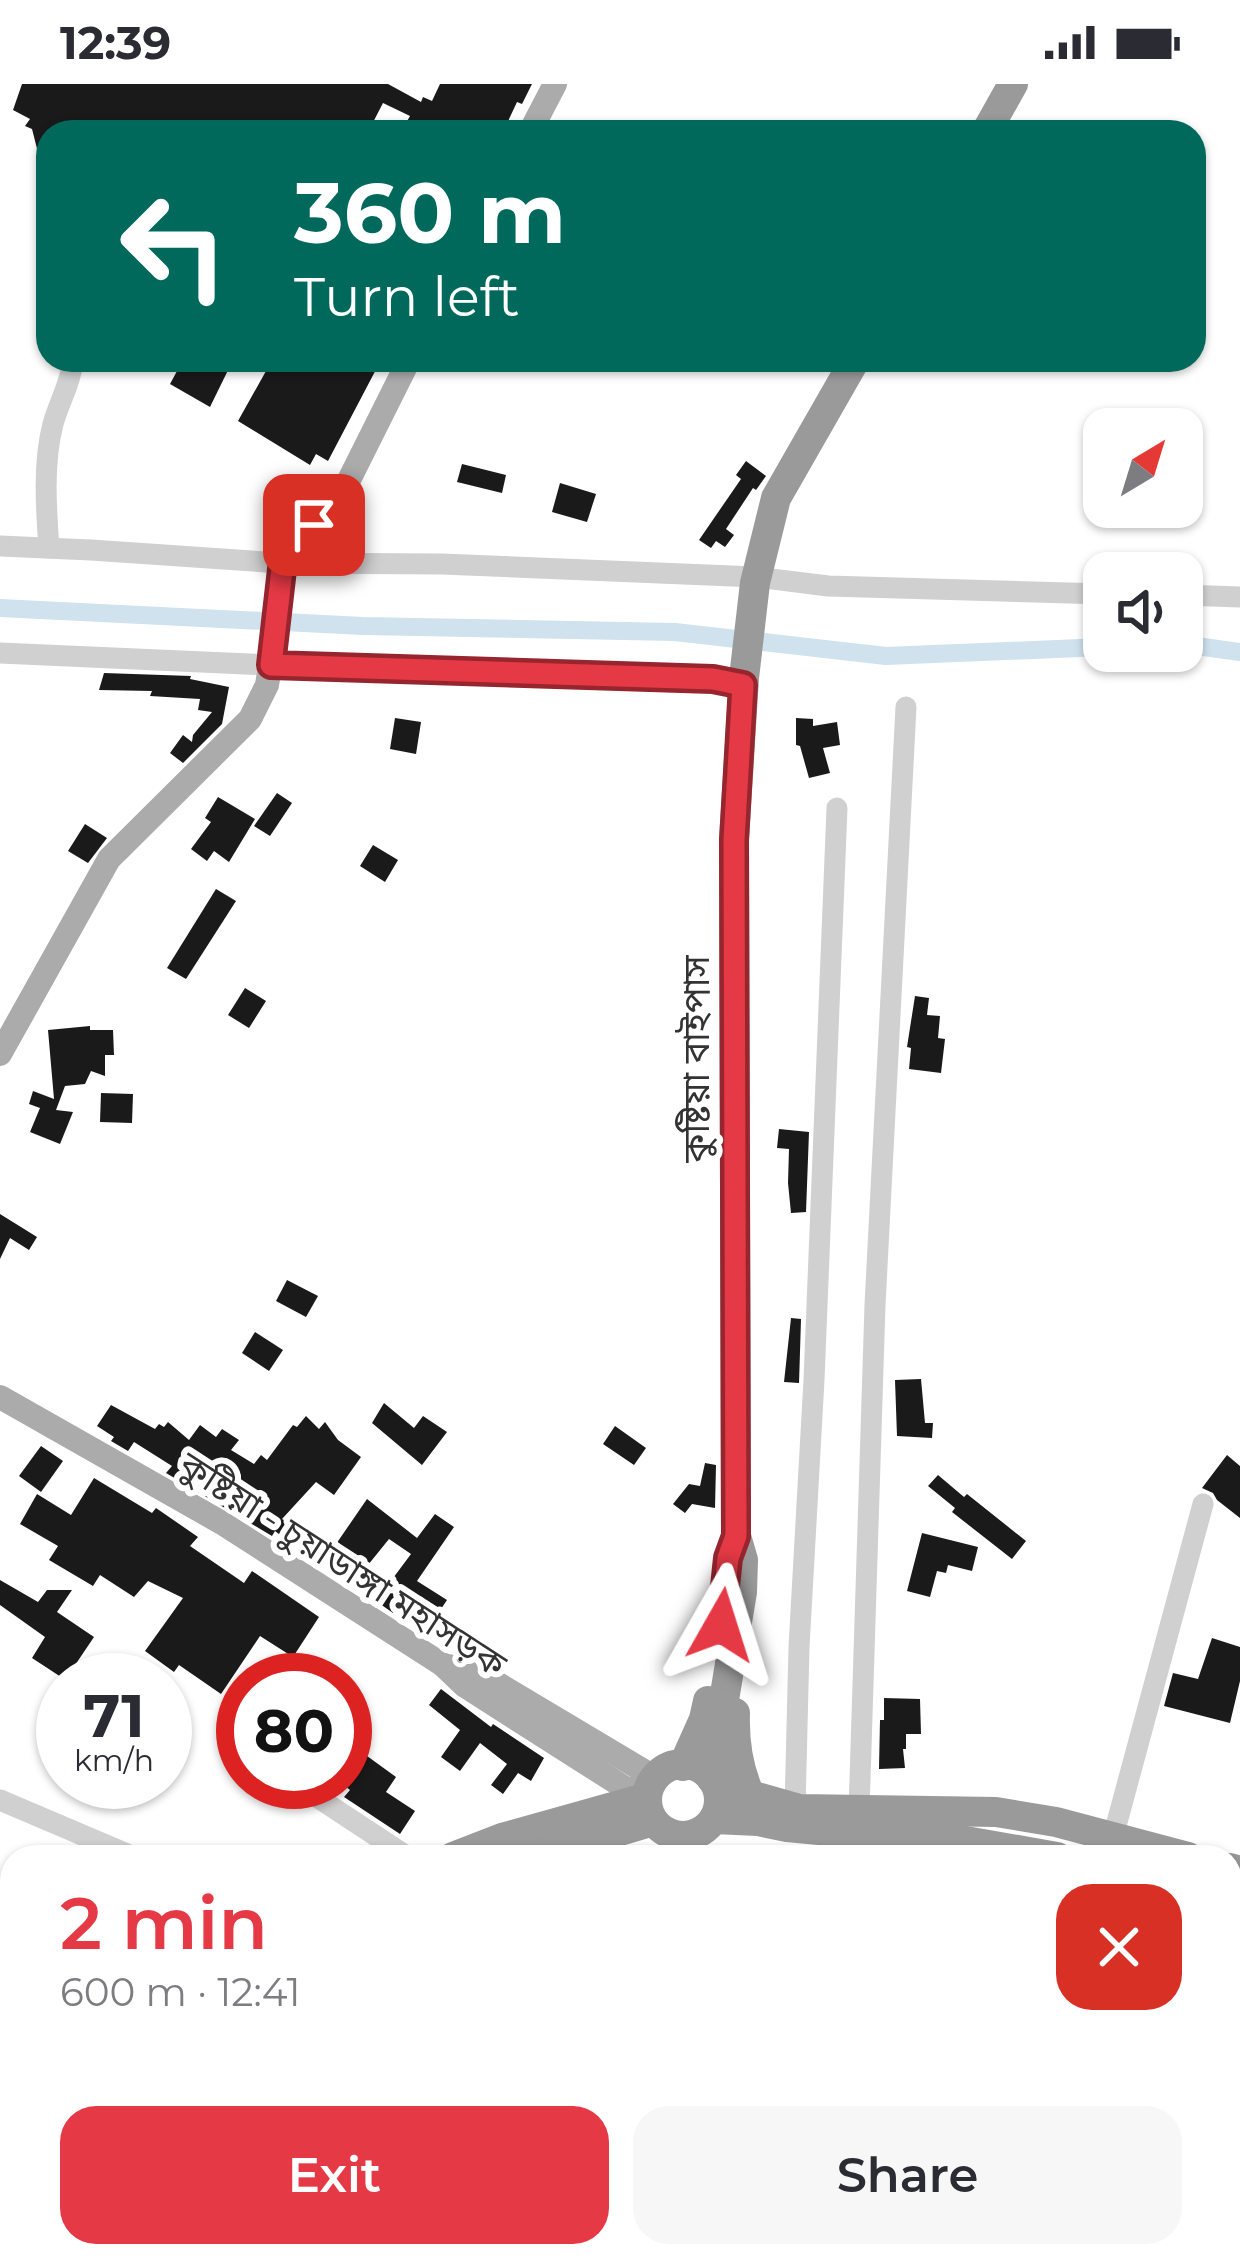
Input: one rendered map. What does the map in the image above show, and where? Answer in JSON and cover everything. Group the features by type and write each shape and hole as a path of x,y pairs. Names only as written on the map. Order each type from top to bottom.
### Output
{"highway":[{"path":"993,120 1013,84"},
{"name":"কুষ্টিয়া বাইপাস","path":"684,1791 742,1592 743,1560 736,1536 734,840 744,681 756,580 776,498 848,372"},
{"path":"684,1791 672,1741 726,1636"},
{"path":"484,1845 684,1791 743,1780 734,1736 726,1636"},
{"path":"684,1791 758,1821 793,1814"},
{"path":"560,1845 684,1791 847,1829 920,1833 993,1845"},
{"path":"847,1829 932,1810 996,1812 1141,1845"},
{"path":"1018,1845 1022,1817"}],"main road":[{"path":"536,120 555,84"},
{"path":"0,1054 109,859 250,719 267,685 284,552 344,490 404,372"},
{"name":"কুষ্টিয়া - চুয়াডাঙ্গা মহাসড়ক","path":"0,1396 222,1523 626,1788 684,1791"}],"street":[{"path":"49,548 49,445 72,372"},
{"path":"0,547 280,568 442,564 827,586 1083,593"},
{"path":"1203,596 1240,597"},
{"path":"0,653 744,681"},
{"path":"847,1829 905,707"},
{"path":"793,1814 837,808"},
{"path":"1113,1838 1203,1504"},
{"path":"0,1800 106,1845"},
{"path":"334,1809 390,1845"}],"building":[{"path":"22,84 388,84 421,102 423,97 432,101 440,84 532,84 509,120 408,120 410,116 383,103 374,120 36,120 36,145 32,129 25,126 30,119 13,110"},
{"path":"176,372 227,372 210,407 170,384"},
{"path":"265,372 375,372 328,461 316,454 310,465 238,421"},
{"path":"746,461 766,476 726,529 734,535 725,547 716,541 711,548 699,540 741,479 736,475"},
{"path":"462,464 506,475 502,493 457,482"},
{"path":"560,483 596,494 587,522 552,512"},
{"path":"104,673 191,676 229,687 222,724 183,763 170,753 183,735 192,742 212,712 198,710 200,699 150,696 152,691 99,690"},
{"path":"395,718 421,722 416,754 390,749"},
{"path":"796,718 813,719 813,726 837,722 840,745 823,748 830,773 809,778 796,745"},
{"path":"277,793 292,803 270,836 254,826"},
{"path":"218,797 255,819 229,862 214,851 207,861 191,849 211,822 205,818"},
{"path":"85,824 107,838 88,863 68,851"},
{"path":"373,845 398,860 385,882 360,866"},
{"path":"216,889 236,901 186,979 167,968"},
{"path":"245,988 266,1001 249,1028 228,1015"},
{"path":"915,996 929,998 927,1015 940,1016 938,1038 945,1039 941,1073 909,1069 911,1048 907,1047"},
{"path":"90,1026 90,1030 113,1030 114,1055 105,1055 105,1076 91,1071 85,1084 65,1086 56,1110 73,1112 60,1144 30,1132 40,1108 29,1104 33,1091 54,1099 48,1030"},
{"path":"101,1093 133,1094 132,1123 100,1122"},
{"path":"779,1129 809,1132 806,1212 791,1213 789,1149 777,1148"},
{"path":"0,1214 37,1237 29,1250 10,1238 0,1259"},
{"path":"287,1280 318,1296 306,1317 276,1301"},
{"path":"791,1318 801,1319 799,1383 784,1382"},
{"path":"255,1332 283,1350 269,1371 242,1353"},
{"path":"921,1379 925,1423 933,1423 932,1438 897,1436 895,1380"},
{"path":"384,1403 414,1428 423,1416 447,1432 422,1465 372,1423"},
{"path":"111,1405 155,1429 168,1422 189,1440 200,1425 216,1437 222,1429 239,1440 231,1450 254,1464 261,1455 267,1460 293,1425 297,1427 306,1416 319,1429 325,1422 338,1440 361,1457 334,1495 316,1482 282,1519 334,1547 367,1499 417,1538 435,1514 454,1527 417,1581 447,1600 431,1624 400,1604 393,1613 376,1601 411,1554 389,1539 355,1587 275,1531 272,1536 166,1473 172,1466 134,1442 128,1451 111,1441 114,1437 97,1426"},
{"path":"615,1426 646,1448 634,1465 603,1444"},
{"path":"41,1446 63,1461 41,1492 19,1476"},
{"path":"1227,1455 1240,1466 1240,1518 1202,1488"},
{"path":"705,1463 716,1465 715,1508 692,1504 685,1513 673,1504 689,1484 700,1486"},
{"path":"938,1475 1026,1541 1012,1559 952,1512 955,1508 928,1486"},
{"path":"94,1478 152,1513 156,1508 198,1537 190,1546 244,1583 252,1571 319,1617 296,1653 287,1653 260,1636 249,1653 216,1653 216,1691 192,1674 192,1653 145,1651 183,1598 148,1581 134,1597 100,1575 93,1586 49,1560 58,1546 20,1524 37,1494 71,1515"},
{"path":"922,1533 978,1547 972,1571 948,1565 946,1573 937,1571 930,1597 907,1591"},
{"path":"0,1580 38,1602 47,1590 72,1590 57,1612 94,1637 83,1653 36,1653 36,1661 32,1658 45,1637 0,1605"},
{"path":"1212,1638 1240,1647 1240,1681 1230,1723 1164,1706 1173,1673 1198,1679"},
{"path":"441,1689 491,1727 544,1758 531,1781 518,1773 503,1794 491,1785 507,1764 480,1743 460,1771 441,1757 460,1730 429,1705"},
{"path":"884,1698 920,1699 921,1734 906,1734 905,1768 879,1769"},
{"path":"372,1760 396,1777 386,1792 415,1811 400,1834 362,1809 372,1809"}],"waterway":[{"path":"0,608 363,626 675,632 886,656 1083,648"},
{"path":"1203,647 1240,652"}],"route":[{"path":"314,525 284,552 271,665 713,679 743,685 734,840 736,1536 728,1558 721,1625"}]}
